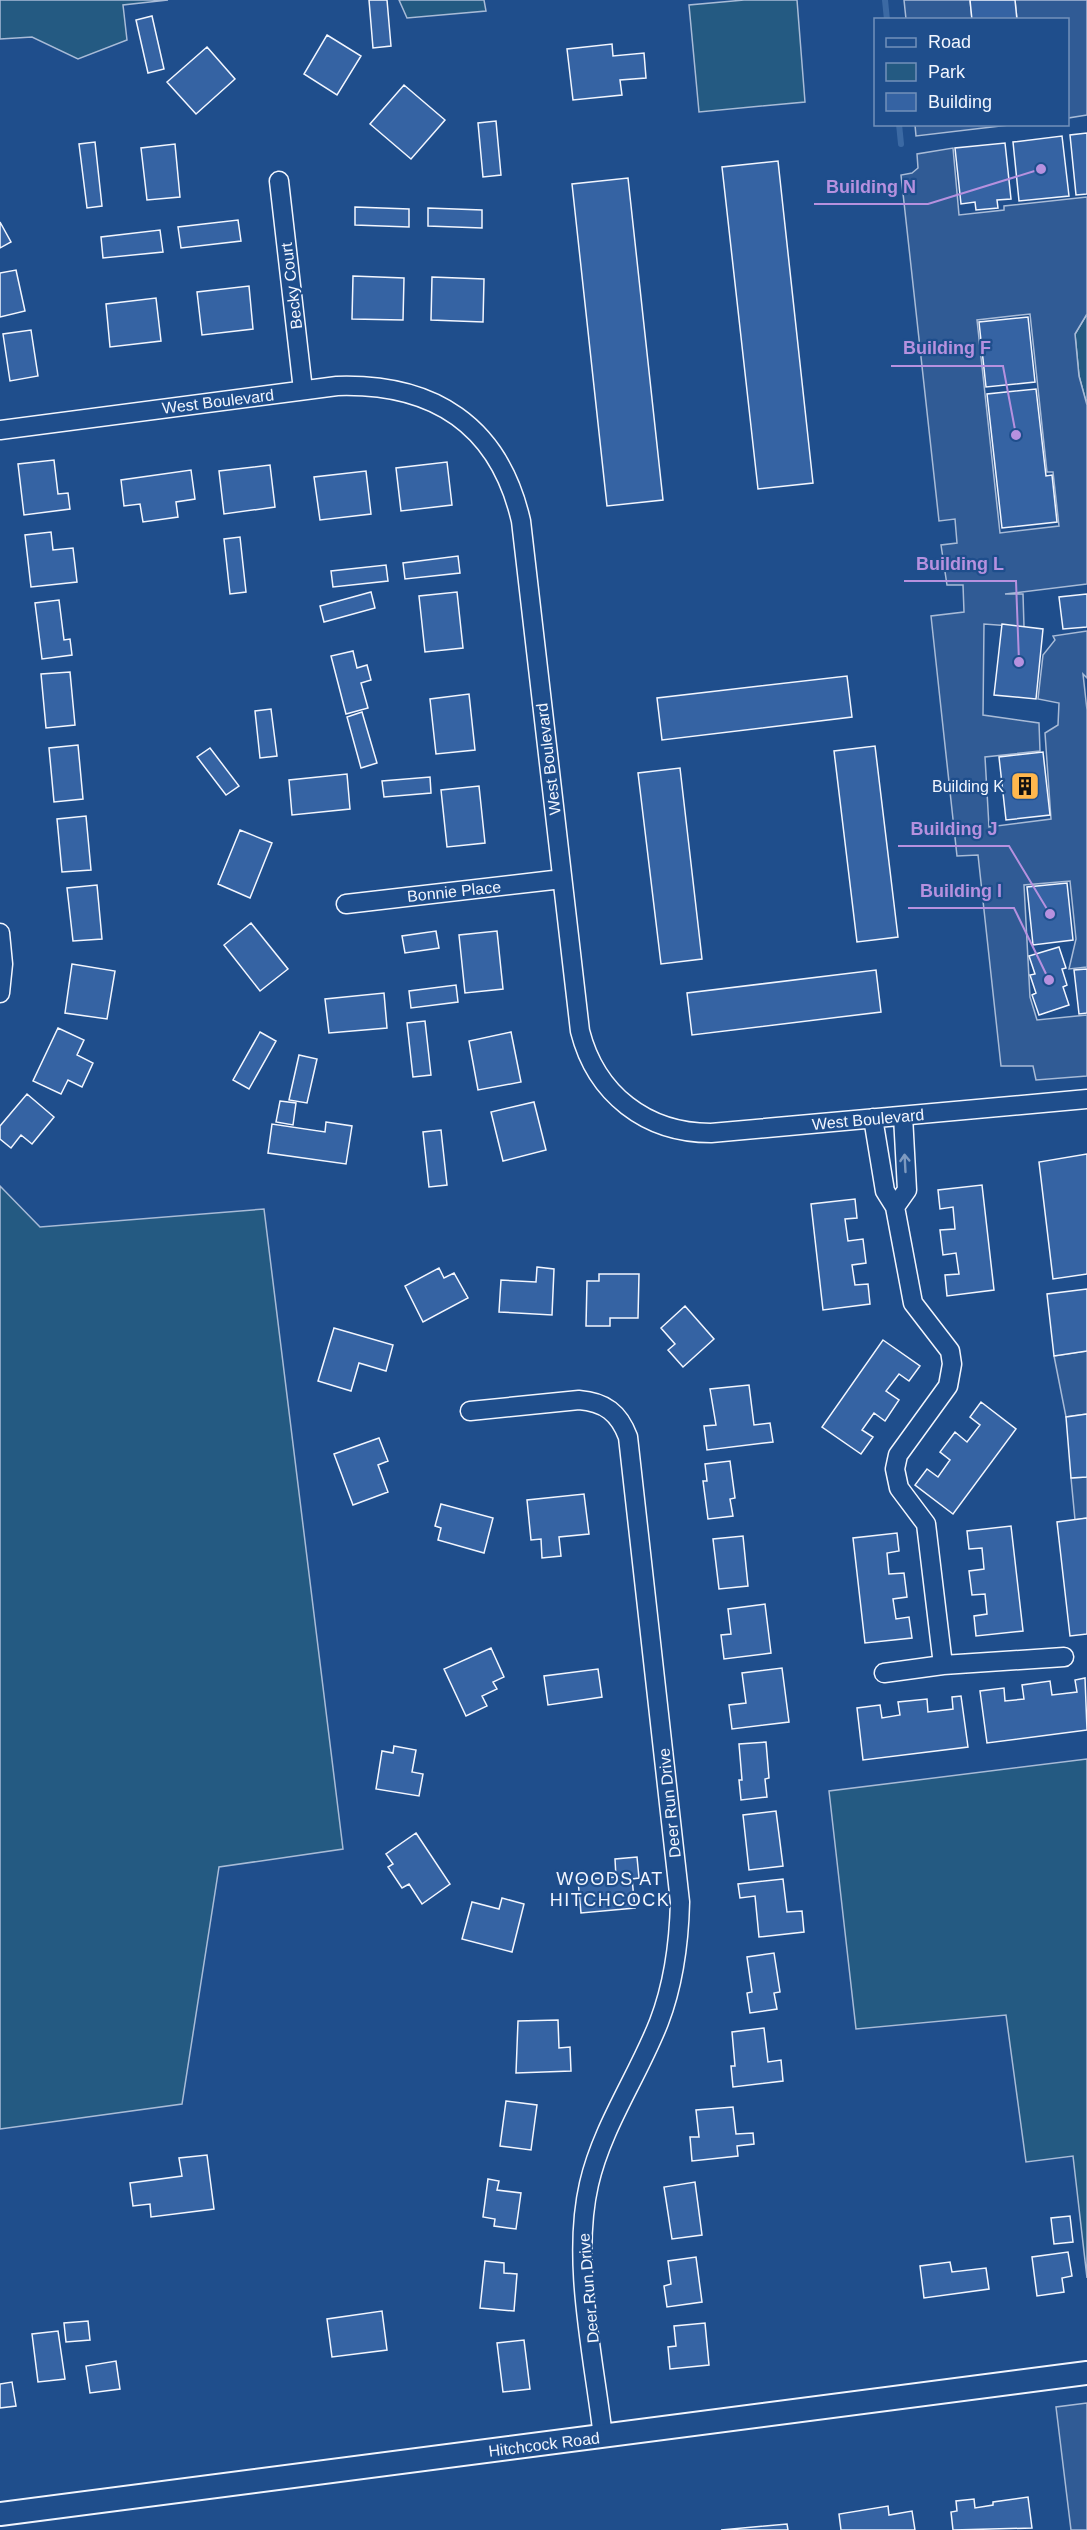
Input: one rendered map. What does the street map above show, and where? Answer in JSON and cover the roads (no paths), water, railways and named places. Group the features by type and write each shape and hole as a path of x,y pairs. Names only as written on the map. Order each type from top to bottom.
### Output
{"street":[{"name":"Becky Court","path":"279,181 303,390"},
{"name":"West Boulevard","path":"0,430 303,390 368,385 421,396 447,409 472,428 489,447 505,471 521,521 584,1048 598,1076 628,1108 656,1124 697,1133 1087,1099"},
{"name":"Bonnie Place","path":"346,904 562,879"},
{"path":"0,933 3,964 0,993"},
{"path":"895,1207 907,1190 903,1116"},
{"path":"873,1118 885,1191 895,1207 913,1302 950,1351 952,1365 948,1386 898,1455 895,1469 899,1488 926,1524 944,1665"},
{"name":"Deer Run Drive","path":"470,1411 579,1400 592,1401 615,1413 628,1437 680,1902 680,1934 668,1996 659,2023 598,2154 583,2219 583,2272 603,2437"},
{"path":"884,1672 944,1665 1064,1657"},
{"name":"Hitchcock Road","path":"0,2514 1087,2373"}],"waterway":[{"path":"885,0 887,18"},
{"path":"899,126 901,144"}],"place":[{"name":"Building N","path":"1041,169"},
{"name":"Building F","path":"1016,435"},
{"name":"Building L","path":"1019,662"},
{"name":"Building K","path":"1025,786"},
{"name":"Building J","path":"1050,914"},
{"name":"Building I","path":"1049,980"}],"district":[{"name":"WOODS AT HITCHCOCK","path":"610,1889"}]}
